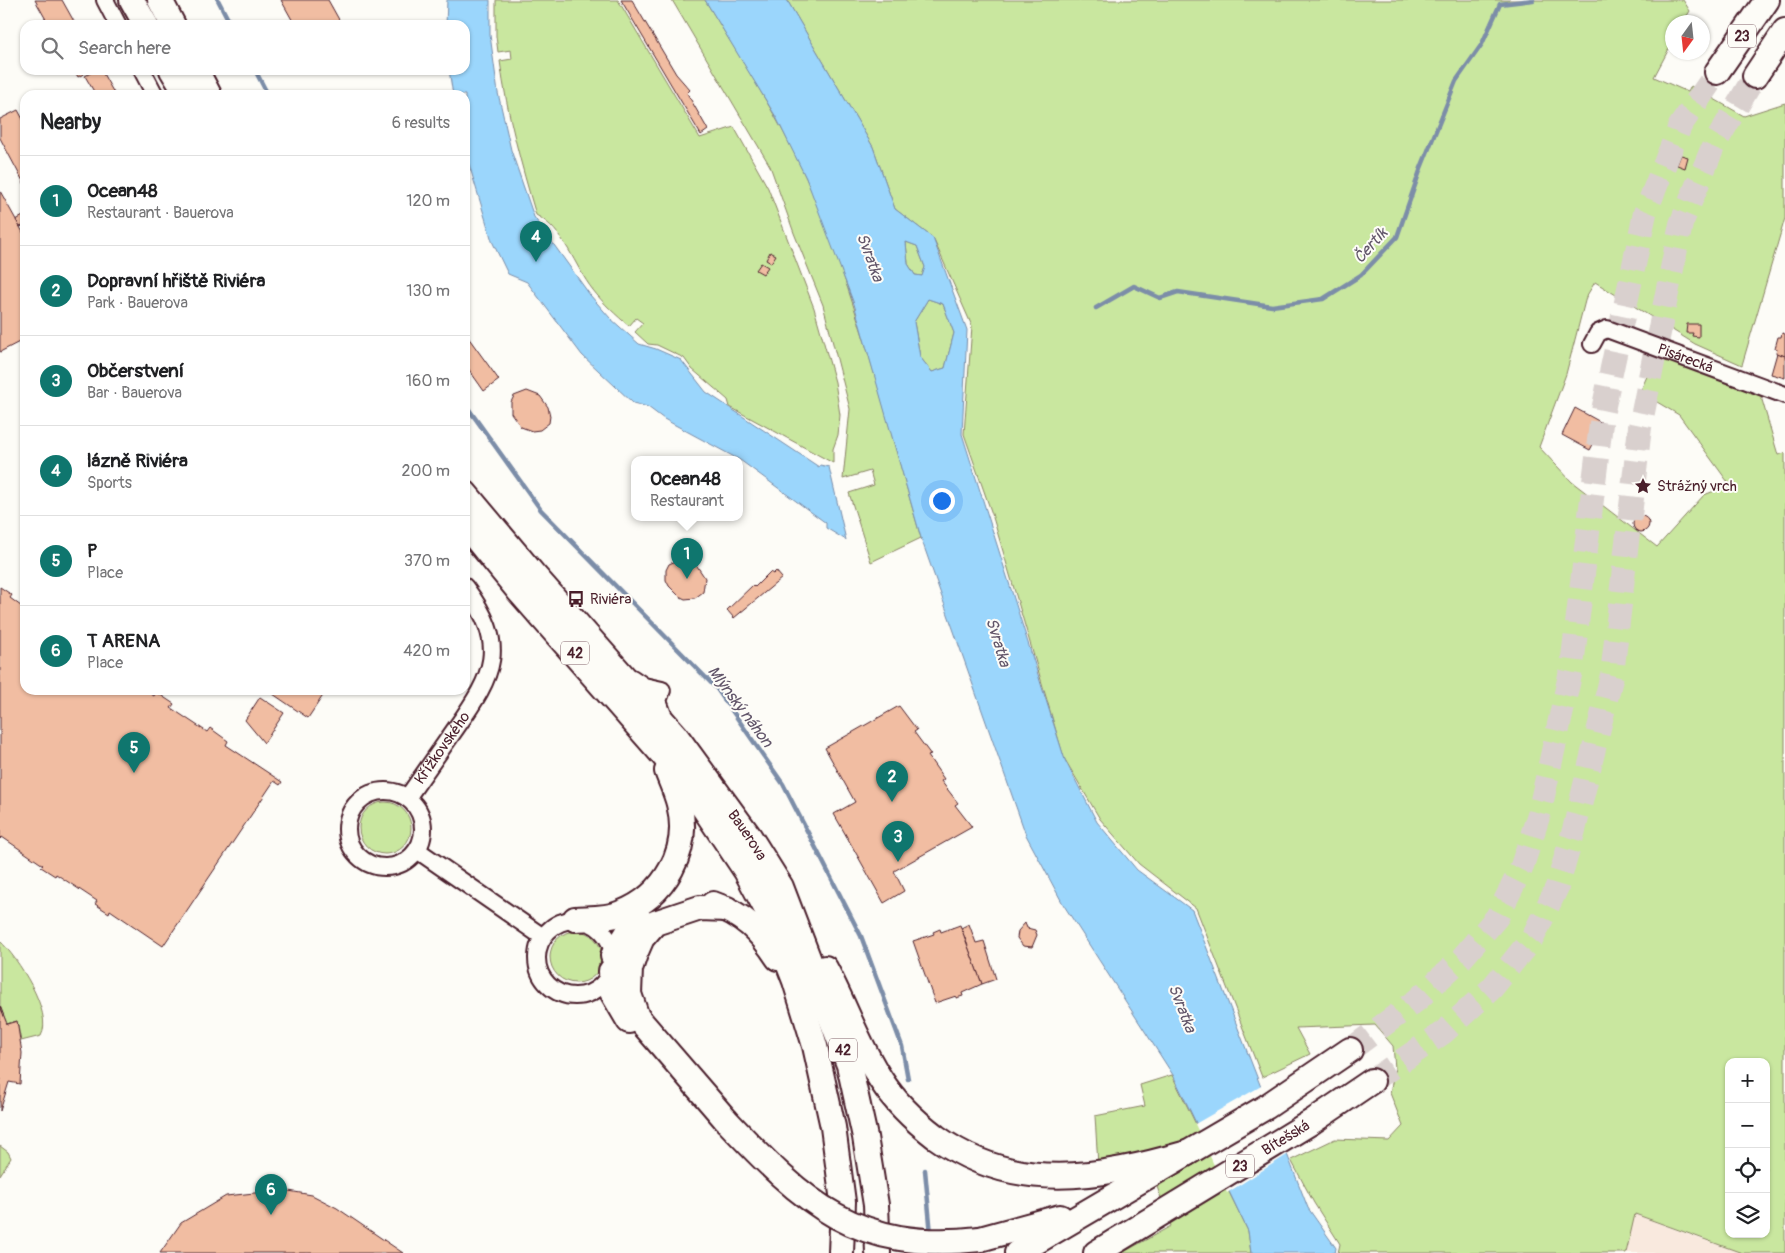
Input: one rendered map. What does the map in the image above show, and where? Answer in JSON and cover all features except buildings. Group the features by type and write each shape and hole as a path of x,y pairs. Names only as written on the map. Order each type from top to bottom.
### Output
{"highway":[{"path":"132,0 143,20"},
{"path":"160,0 170,20"},
{"name":"23","path":"1717,72 1767,0"},
{"name":"23","path":"1755,76 1785,31"},
{"path":"175,75 184,90"},
{"path":"199,75 206,90"},
{"name":"Bauerova","path":"470,499 613,664 667,742 749,836 781,887 849,1065 865,1137 876,1206 878,1253"},
{"name":"42","path":"470,531 518,590 667,742 685,780 746,871 769,914 795,982 815,1046 833,1127 843,1202 841,1253"},
{"path":"576,919 621,913 646,900 664,882 678,856 682,840 680,805 667,742"},
{"path":"781,887 838,992 868,1059 898,1103 924,1128 951,1147 976,1160 1000,1169 1030,1175 1089,1174 1150,1168"},
{"path":"678,1067 626,1018 612,992 612,964 627,934 642,917 662,906 683,900 699,900 727,909 747,920 769,944 795,982"},
{"path":"727,909 700,908 655,924 642,938 635,954 630,969 629,994 637,1017 678,1067 726,1120 792,1186 820,1207 846,1222 887,1237 914,1242 937,1243 980,1239 1044,1223 1111,1198"},
{"name":"23","path":"1150,1168 1188,1153 1300,1084 1350,1050"},
{"name":"Bítešská","path":"1096,1253 1313,1121 1372,1081"},
{"path":"1017,1253 1111,1198 1150,1168"}],"street":[{"path":"105,0 115,20"},
{"path":"145,75 152,90"},
{"name":"Pisárecká","path":"1592,344 1598,333 1607,329 1785,395"},
{"name":"Křížkovského","path":"407,798 487,681 491,664 488,628 470,597"},
{"path":"380,791 393,792 407,798 421,815 422,839 417,850 408,859 397,865 385,867 373,865 362,859 353,850 348,838 347,825 351,813 358,802 368,795 380,791"},
{"path":"417,850 543,937"},
{"path":"576,919 587,921 602,931 611,945 612,964 604,983 594,991 581,996 567,995 555,990 546,982 538,966 538,948 543,937 551,928 563,921 576,919"}],"shaded area":[{"path":"1634,1214 1701,1239 1742,1253 1626,1253"}],"green space":[{"path":"496,0 618,0 700,138 734,127 768,188 814,308 835,382 840,415 838,435 833,449 833,463 730,407 728,400 692,369 684,358 657,345 648,344 635,332 643,323 636,318 629,326 605,304 586,281 562,239 546,222 536,215 506,100 500,61 512,59 511,50 498,52"},
{"path":"672,0 705,0 758,87 795,155 824,222 840,266 869,356 921,538 871,562 849,493 874,485 870,471 843,479 850,409 823,305 770,166"},
{"path":"787,0 1683,0 1690,11 1687,15 1665,15 1665,56 1654,77 1688,92 1691,86 1744,116 1785,103 1785,218 1742,365 1695,344 1595,282 1586,297 1566,374 1539,447 1572,482 1657,547 1704,495 1730,485 1679,415 1640,392 1657,354 1760,393 1778,455 1785,453 1785,1253 1742,1253 1635,1214 1626,1253 1338,1253 1340,1244 1314,1203 1291,1160 1335,1139 1389,1141 1403,1126 1390,1093 1395,1068 1393,1046 1375,1025 1296,1028 1310,1054 1262,1077 1196,908 1139,864 1100,819 1064,758 992,514 964,434 972,326 933,238 895,209 873,147"},
{"path":"906,242 917,246 925,267 922,276 915,275 908,264"},
{"path":"928,299 943,304 954,333 945,368 932,372 920,357 914,322"},
{"path":"385,802 395,804 403,810 409,818 411,828 409,838 403,846 395,852 385,854 375,852 367,846 361,838 359,828 361,818 367,810 375,804"},
{"path":"571,931 581,931 595,938 602,952 602,962 595,976 581,983 571,983 561,979 554,972 550,962 550,952 554,942 561,935"},
{"path":"0,941 15,959 32,986 42,1014 44,1026 41,1036 21,1041 17,1021 7,1024 0,1006"},
{"path":"1172,1075 1248,1231 1251,1253 1122,1253 1171,1226 1145,1153 1098,1165 1095,1116 1145,1106 1140,1085"},
{"path":"0,1146 8,1152 11,1158 0,1175"}],"water":[{"path":"447,0 490,0 490,35 498,93 511,150 534,217 590,295 610,318 639,344 681,360 706,392 819,467 820,465 829,467 846,540 826,528 826,523 743,462 743,456 733,456 664,419 648,407 633,403 582,355 527,282 508,274 492,241 470,168 470,90 452,90 450,75 470,75 470,20 446,20"},
{"name":"Svratka","path":"705,0 787,0 873,147 895,209 933,238 967,330 962,434 1065,760 1097,822 1137,870 1192,910 1308,1208 1336,1248 1335,1253 1251,1253 1248,1231 1173,1075 1063,904 1026,835 921,538 854,304 806,178 776,117","holes":["906,242 917,246 925,267 922,276 915,275 908,264","928,299 943,304 954,333 945,368 932,372 920,357 914,322"]}],"pier":[{"path":"1263,1085 1290,1153 1227,1193 1195,1124"}],"waterway":[{"name":"Mlýnský náhon","path":"218,0 228,20"},
{"name":"Čertík","path":"1096,308 1134,286 1160,298 1178,292 1272,306 1323,299 1361,275 1397,237 1421,168 1456,81 1482,44 1500,4 1533,0"},
{"name":"Mlýnský náhon","path":"258,75 265,90"},
{"name":"Mlýnský náhon","path":"470,411 541,510 717,689 783,784 861,936 902,1046 908,1079"},
{"name":"Mlýnský náhon","path":"925,1170 931,1234"}],"tunnel":[{"path":"1350,1050 1417,1000 1462,958 1497,917 1521,869 1539,814 1572,666 1602,415 1645,213 1680,126 1717,72"},
{"path":"1372,1081 1444,1032 1492,988 1533,937 1557,887 1574,830 1612,675 1640,427 1681,224 1713,147 1755,76"}],"place":[{"name":"lázně Riviéra","path":"536,262"},
{"name":"Strážný vrch","path":"1643,486"},
{"name":"Ocean48","path":"687,579"},
{"name":"Riviéra","path":"576,599"},
{"name":"P","path":"134,773"},
{"name":"Dopravní hřiště Riviéra","path":"892,802"},
{"name":"Občerstvení","path":"898,862"},
{"name":"T ARENA","path":"271,1215"}]}
